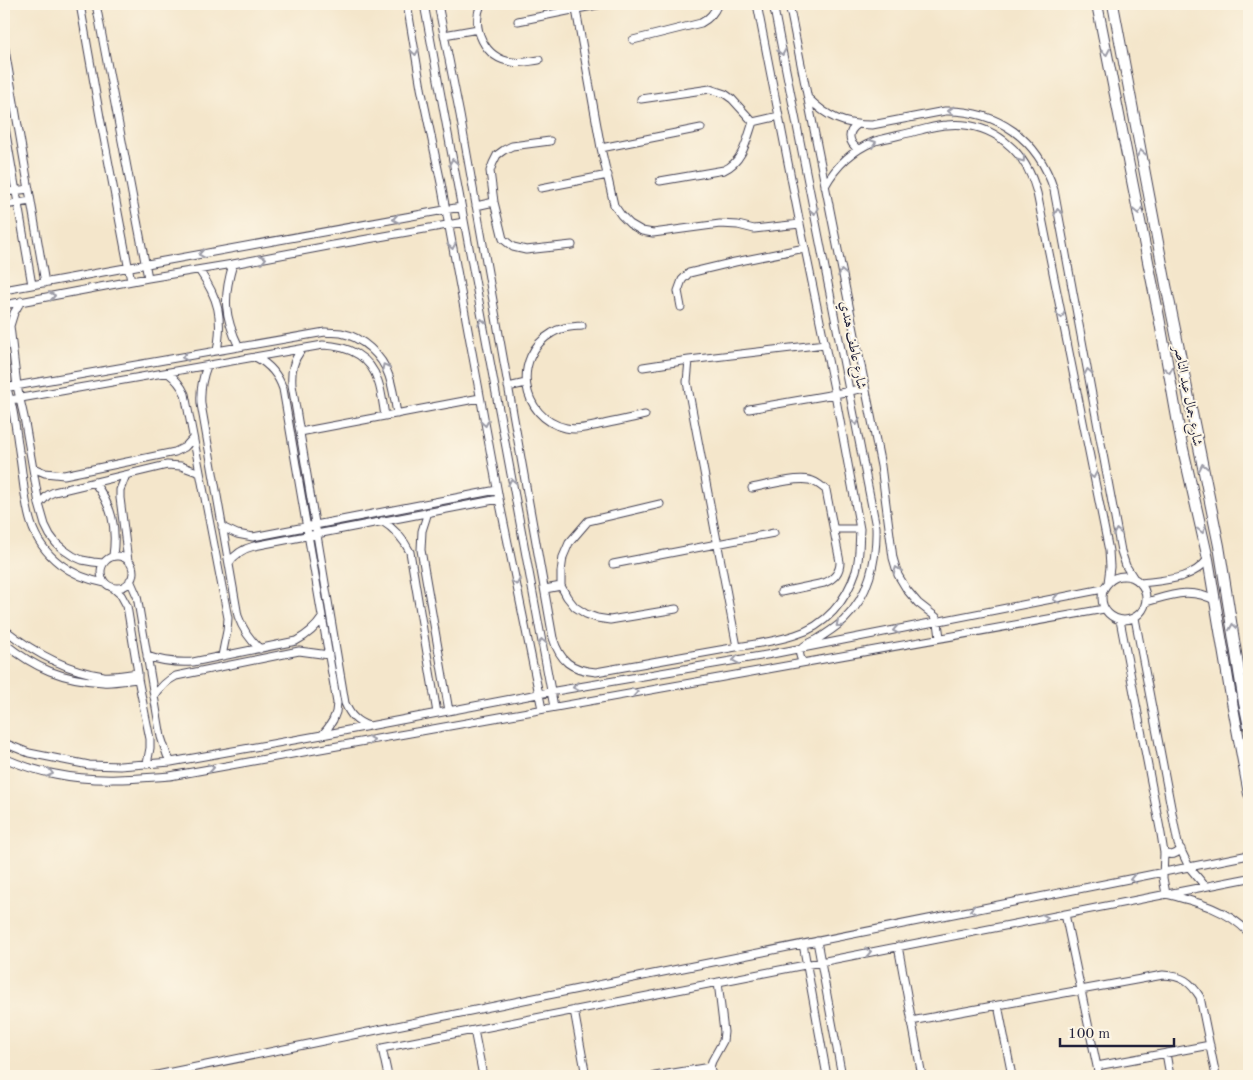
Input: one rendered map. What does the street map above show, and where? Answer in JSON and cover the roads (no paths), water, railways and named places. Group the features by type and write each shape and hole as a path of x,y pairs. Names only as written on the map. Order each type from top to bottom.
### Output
{"main road":[{"name":"شارع جمال عبد الناصر","path":"1097,4 1159,317 1181,440 1208,559 1249,794"},
{"name":"شارع جمال عبد الناصر","path":"1113,4 1166,285 1244,675 1249,727"},
{"path":"1153,286 1156,290 1161,290 1166,285"},
{"path":"1159,317 1164,311 1169,311 1172,314"}],"street":[{"path":"80,4 131,281"},
{"path":"96,4 148,278"},
{"path":"407,4 497,490 542,709"},
{"path":"424,4 554,707"},
{"path":"438,4 460,115 554,638 557,649 564,660 576,668 596,672 770,642 797,635 816,626 833,613 846,594 856,570 860,530 835,394 757,4"},
{"path":"481,4 478,9 478,29 482,41 489,50 498,58 510,62 522,63 539,60"},
{"path":"518,21 576,6 602,4"},
{"path":"633,40 701,23 714,12 718,4"},
{"name":"شارع عاطف هندي","path":"773,4 875,516 874,562 865,589 852,612 836,626 802,648"},
{"name":"شارع عاطف هندي","path":"789,4 881,466 895,567 906,590 918,603 933,614 938,622"},
{"path":"576,6 601,148 614,205 630,224 642,231 653,234 720,224 738,225 754,230 800,224"},
{"path":"444,35 478,29"},
{"path":"4,44 45,283"},
{"path":"641,99 710,89 732,99 754,122"},
{"path":"808,98 827,114 842,121 857,124 872,125 945,111 976,113 996,120 1014,131 1029,144 1042,161 1054,190 1120,551 1126,566 1133,577 1141,583 1146,592 1146,602 1142,611 1134,618 1120,620 1111,616 1104,609 1102,599 1110,567 1109,552 1036,192 1027,166 1015,150 1001,138 984,129 965,125 946,125 876,141 858,149 842,162 825,186"},
{"path":"754,122 779,116"},
{"path":"4,122 32,285"},
{"path":"660,181 724,170 731,167 741,155 754,122"},
{"path":"857,124 852,129 850,138 852,145 858,149"},
{"path":"601,148 701,128"},
{"path":"550,141 512,146 497,155 492,162 490,171 494,202 503,238 513,247 526,250 572,245"},
{"path":"541,188 608,175"},
{"path":"4,192 29,189"},
{"path":"4,204 31,201"},
{"path":"476,206 494,202"},
{"path":"4,290 461,207"},
{"path":"4,304 464,222"},
{"path":"681,307 678,291 682,280 689,274 735,262 805,248"},
{"path":"233,264 228,281 227,315 231,332 239,347"},
{"path":"199,270 209,284 216,300 220,317 217,351"},
{"path":"21,301 14,313 10,326 17,386 39,504 45,525 56,543 73,556 103,563 113,556 121,556 128,561"},
{"path":"582,326 567,327 552,332 540,342 531,354 526,368 526,384 534,407 553,423 565,428 577,429 645,415"},
{"path":"5,388 325,332 357,339 370,348 381,360 388,374 397,414"},
{"path":"643,367 825,344"},
{"path":"7,400 323,345 346,348 357,354 370,366 378,381 385,416"},
{"path":"301,350 292,367 291,376 345,702 348,711 354,718 370,726"},
{"path":"4,357 7,400 16,426 28,512 36,536 50,556 60,564 81,577 105,583 112,587 121,595 127,606 150,739 147,764"},
{"path":"256,358 270,367 276,374 282,389 329,654 337,703 333,720 322,735"},
{"path":"689,360 687,382 737,647"},
{"path":"207,366 200,391 201,404 238,616 250,639 260,648"},
{"path":"168,373 181,386 185,394 228,618 222,656"},
{"path":"508,386 526,384"},
{"path":"749,409 865,388"},
{"path":"300,432 480,398"},
{"path":"33,468 44,473 64,475 174,452 185,447 193,438"},
{"path":"39,504 54,492 167,464 181,466 200,473"},
{"path":"112,587 124,586 132,576 132,568 128,561 120,498 120,490 126,475"},
{"path":"752,488 800,479 820,484 826,490 840,569 836,575 824,583 781,592"},
{"path":"94,482 105,499 112,517 114,530 113,556"},
{"path":"222,527 237,534 253,536 497,490"},
{"path":"229,563 233,557 246,548 499,499"},
{"path":"660,504 588,520 569,543 563,557 561,586 567,598 575,607 597,618 610,620 676,609"},
{"path":"428,512 422,531 421,550 449,711"},
{"path":"382,521 399,534 410,552 437,713"},
{"path":"834,529 860,530"},
{"path":"613,564 774,533"},
{"path":"1141,583 1183,577 1195,572 1208,559"},
{"path":"103,563 101,571 102,579 105,583"},
{"path":"4,743 29,753 89,765 120,766 171,762 938,622 1106,586 1118,576 1133,577"},
{"path":"130,580 137,596 161,737 171,762"},
{"path":"545,589 561,586"},
{"path":"1146,602 1178,593 1190,592 1202,594 1216,601"},
{"path":"4,758 56,775 120,779 170,776 1104,609"},
{"path":"147,656 181,663 296,641 306,636 322,618"},
{"path":"1134,618 1176,831 1189,867 1205,886"},
{"path":"1120,620 1162,834 1164,853 1163,884 1166,894"},
{"path":"938,622 940,638"},
{"path":"4,629 23,644 46,658 83,672 106,676 138,676"},
{"path":"4,643 39,667 60,676 104,682 138,676"},
{"path":"802,648 800,656 803,662"},
{"path":"154,696 168,680 176,676 299,651 329,654"},
{"path":"1164,853 1173,855 1181,849"},
{"path":"152,1076 1249,855"},
{"path":"388,1076 382,1048 1249,878"},
{"path":"1166,894 1215,909 1237,922 1249,933"},
{"path":"1065,914 1099,1076"},
{"path":"817,941 842,1076"},
{"path":"803,944 827,1076"},
{"path":"898,946 922,1076"},
{"path":"911,1021 1163,975 1174,976 1185,980 1200,997 1216,1076"},
{"path":"712,1076 710,1067 723,1041 724,1032 718,982"},
{"path":"998,1005 1012,1076"},
{"path":"574,1010 586,1076"},
{"path":"474,1030 482,1076"},
{"path":"1097,1066 1210,1045"},
{"path":"1166,1053 1170,1076"},
{"path":"655,1076 710,1067"}]}
